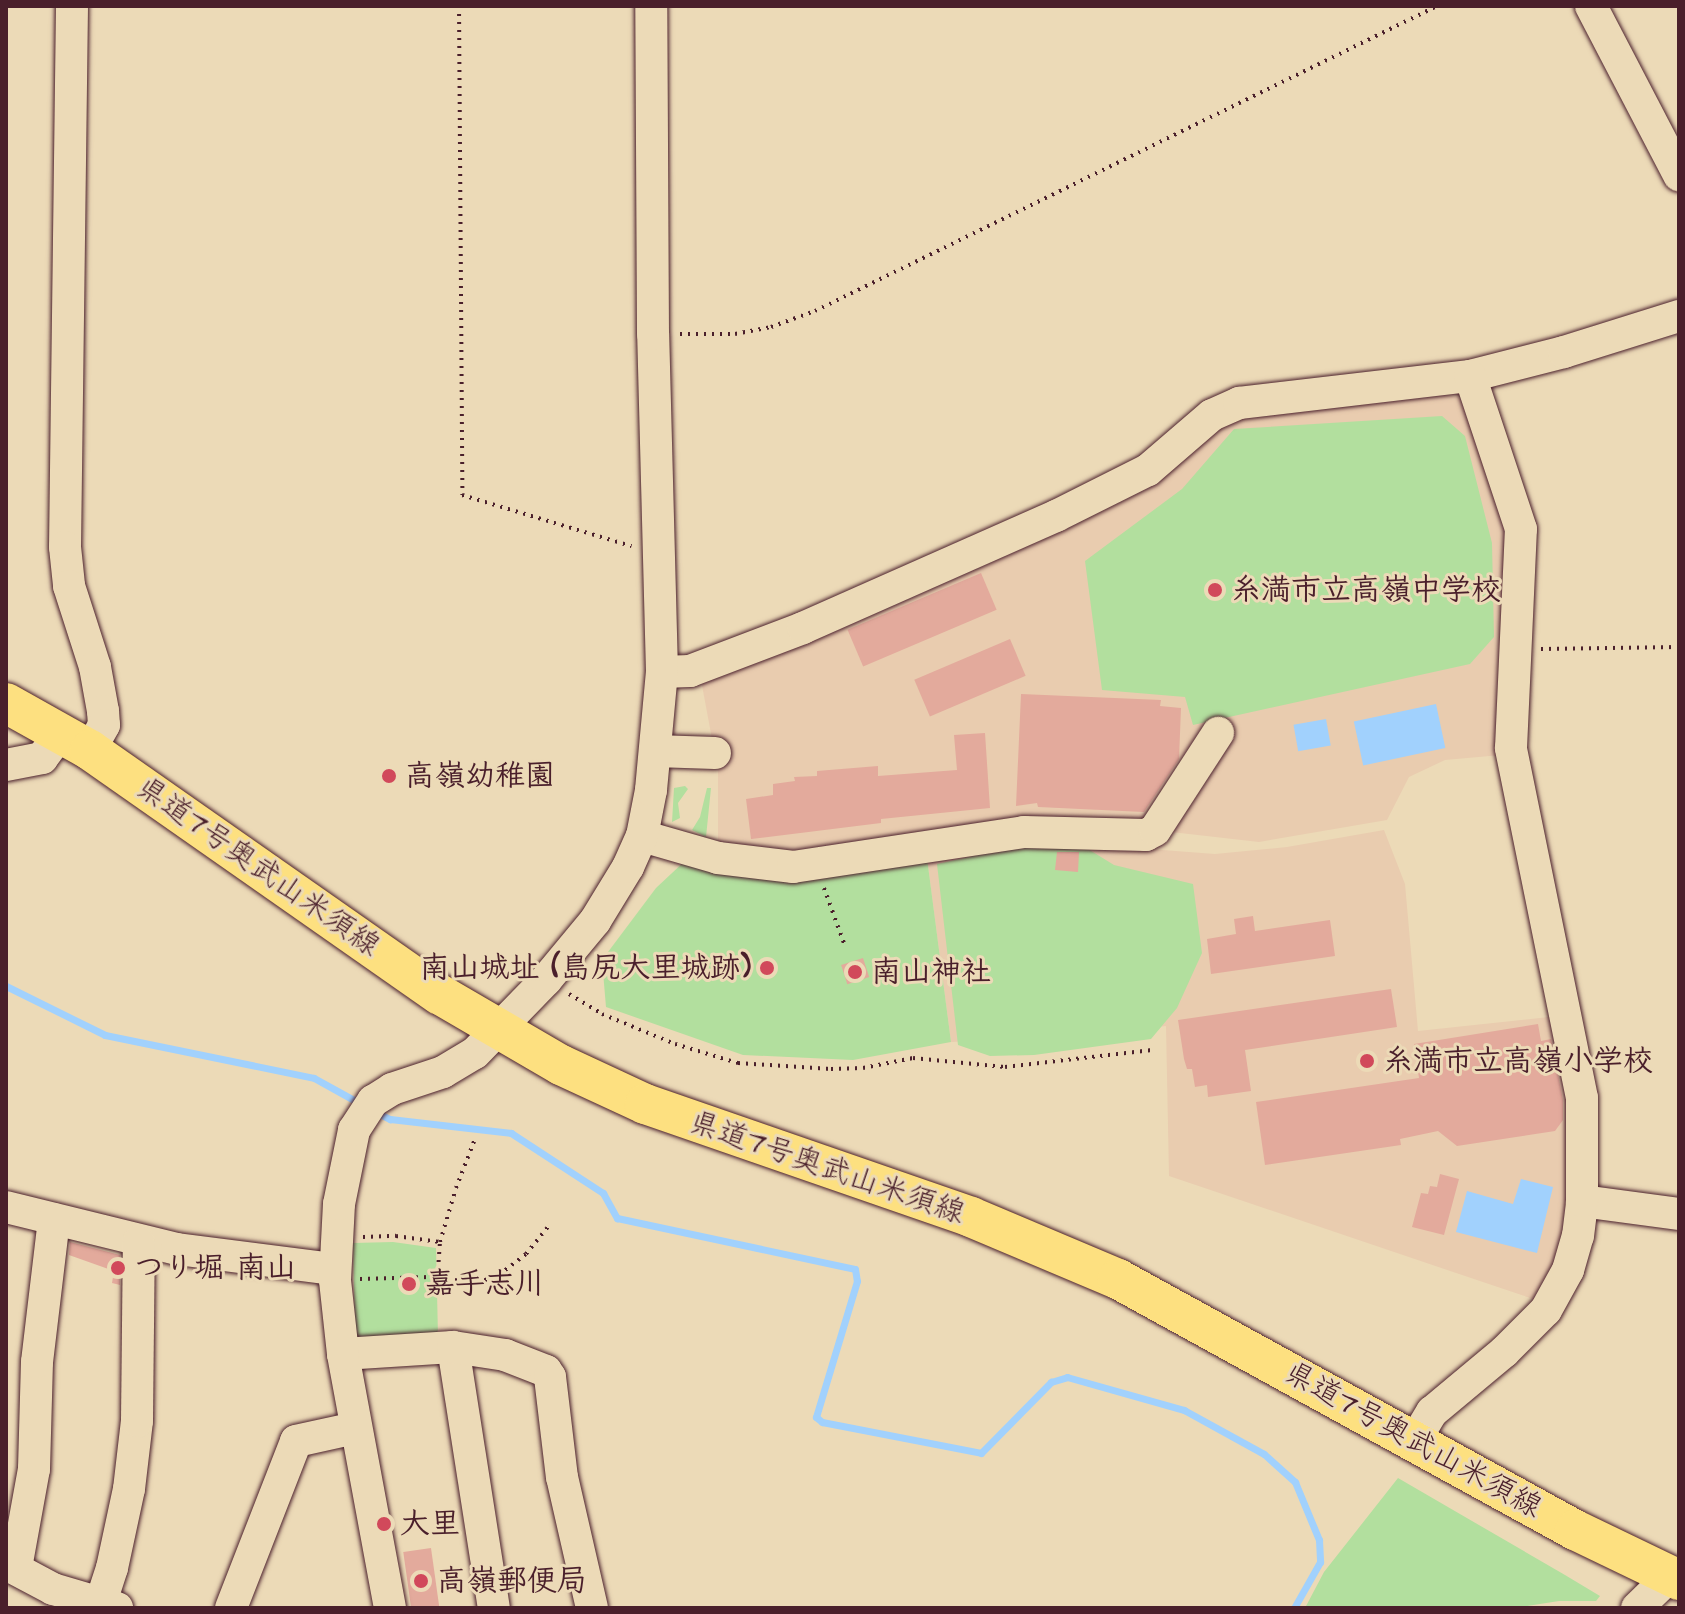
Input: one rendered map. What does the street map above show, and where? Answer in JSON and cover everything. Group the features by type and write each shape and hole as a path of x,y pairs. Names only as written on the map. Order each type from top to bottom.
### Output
{"main road":[{"name":"県道7号奥武山米須線","path":"6,703 76,742 497,1030 645,1104 971,1217 1118,1279 1575,1530 1674,1579"}],"street":[{"path":"6,765 42,758 104,725 95,667 69,586 65,547 72,6"},
{"path":"390,1608 343,1354 335,1263 339,1204 354,1130 373,1101 392,1089 460,1063 497,1030 595,921 628,867 642,836 655,751 662,672 653,334 651,6"},
{"path":"1591,6 1679,175"},
{"path":"662,672 690,671 803,628 1056,516 1148,470 1212,415 1239,403 1470,376 1564,352 1679,316"},
{"path":"1415,1440 1432,1412 1504,1352 1546,1310 1568,1270 1578,1236 1582,1201 1582,1098 1511,748 1521,529 1470,376"},
{"path":"642,836 718,858 793,867 1024,832 1146,835 1155,830 1218,733"},
{"path":"655,751 715,753"},
{"path":"1582,1201 1679,1214"},
{"path":"6,1207 139,1242 221,1257 335,1263"},
{"path":"54,1219 37,1362 34,1469 11,1566 53,1589 105,1607 129,1489 137,1421 139,1242"},
{"path":"343,1354 453,1347 533,1364 550,1377 562,1477 592,1608"},
{"path":"453,1347 494,1608"},
{"path":"231,1608 296,1441 355,1428"},
{"path":"1637,1608 1674,1579"}],"path":[{"path":"459,6 462,495 658,554"},
{"path":"653,334 735,334 771,327 815,311 1437,6"},
{"path":"1517,650 1679,647"},
{"path":"825,889 845,946"},
{"path":"560,989 602,1014 660,1038 738,1063 842,1069 913,1058 1005,1067 1152,1050"},
{"path":"431,1277 438,1270 440,1242 475,1139"},
{"path":"335,1263 477,1283 499,1275 526,1254 548,1227"},
{"path":"335,1263 396,1236 440,1242"}],"shaded area":[{"name":"糸満市立高嶺中学校","path":"1423,392 1457,397 1466,402 1511,536 1501,755 1445,760 1409,777 1387,820 1259,842 1145,829 753,856 718,844 718,771 701,680 1227,420"},
{"name":"糸満市立高嶺小学校","path":"1384,830 1405,884 1418,1031 1558,1016 1574,1124 1563,1258 1539,1301 1169,1176 1166,1026 1060,1037 951,1042 927,858 1110,846 1215,854 1287,847"}],"green space":[{"path":"1442,416 1465,436 1492,543 1494,637 1470,664 1193,725 1185,697 1102,690 1085,561 1182,489 1234,429"},
{"path":"685,786 688,789 678,803 680,818 672,822 674,788"},
{"path":"707,788 711,788 706,837 692,830 700,817"},
{"path":"1022,845 1088,849 1114,865 1193,884 1202,953 1177,1008 1151,1039 1034,1055 990,1056 958,1045 937,864"},
{"path":"927,858 951,1042 853,1060 743,1055 606,1007 602,960 656,888 687,859"},
{"path":"393,1242 436,1248 438,1336 362,1341 355,1335 353,1243"},
{"path":"1398,1478 1600,1596 1596,1601 1559,1601 1514,1608 1305,1608 1324,1572"}],"water":[{"path":"1436,704 1445,748 1363,765 1354,721"},
{"path":"1326,719 1331,746 1298,751 1294,725"},
{"path":"1521,1179 1553,1187 1537,1253 1456,1232 1467,1191 1513,1204"}],"building":[{"path":"981,573 997,610 863,666 848,630"},
{"path":"1010,639 1026,676 930,716 914,680"},
{"path":"1021,694 1161,700 1160,706 1181,708 1179,759 1144,812 1038,807 1037,803 1016,806"},
{"path":"985,733 990,808 881,819 881,823 751,839 746,799 773,795 773,784 795,781 794,777 817,776 817,771 878,766 878,776 957,770 954,735"},
{"path":"1057,852 1079,852 1078,872 1055,870"},
{"path":"1253,916 1255,931 1330,920 1335,956 1211,974 1207,939 1236,934 1234,919"},
{"name":"南山神社","path":"863,958 869,977 847,984 841,965"},
{"path":"1391,989 1397,1027 1245,1050 1251,1091 1208,1097 1207,1085 1195,1087 1192,1069 1187,1069 1184,1059 1178,1020"},
{"path":"1538,1024 1541,1041 1551,1039 1563,1100 1563,1120 1555,1131 1457,1146 1438,1131 1400,1139 1401,1145 1265,1165 1256,1102 1419,1078 1414,1044"},
{"path":"1440,1174 1459,1179 1444,1235 1412,1227 1421,1193 1428,1194 1430,1186 1437,1187"},
{"path":"70,1242 120,1255 120,1285 112,1283 114,1271 69,1255"},
{"name":"高嶺郵便局","path":"431,1548 439,1608 411,1608 403,1552"}],"waterway":[{"path":"6,986 105,1035 314,1078 361,1104"},
{"path":"376,1112 390,1119 511,1133 603,1193 617,1218 855,1269 857,1281 816,1417 822,1422 981,1453 1051,1382 1067,1377 1184,1410 1264,1454 1295,1482 1319,1540 1320,1562 1294,1608"}],"place":[{"name":"糸満市立高嶺中学校","path":"1215,590"},
{"name":"高嶺幼稚園","path":"389,776"},
{"name":"南山城址 (島尻大里城跡)","path":"767,968"},
{"name":"南山神社","path":"855,972"},
{"name":"糸満市立高嶺小学校","path":"1367,1061"},
{"name":"つり堀 南山","path":"118,1268"},
{"name":"嘉手志川","path":"409,1284"},
{"name":"大里","path":"384,1524"},
{"name":"高嶺郵便局","path":"421,1581"}]}
